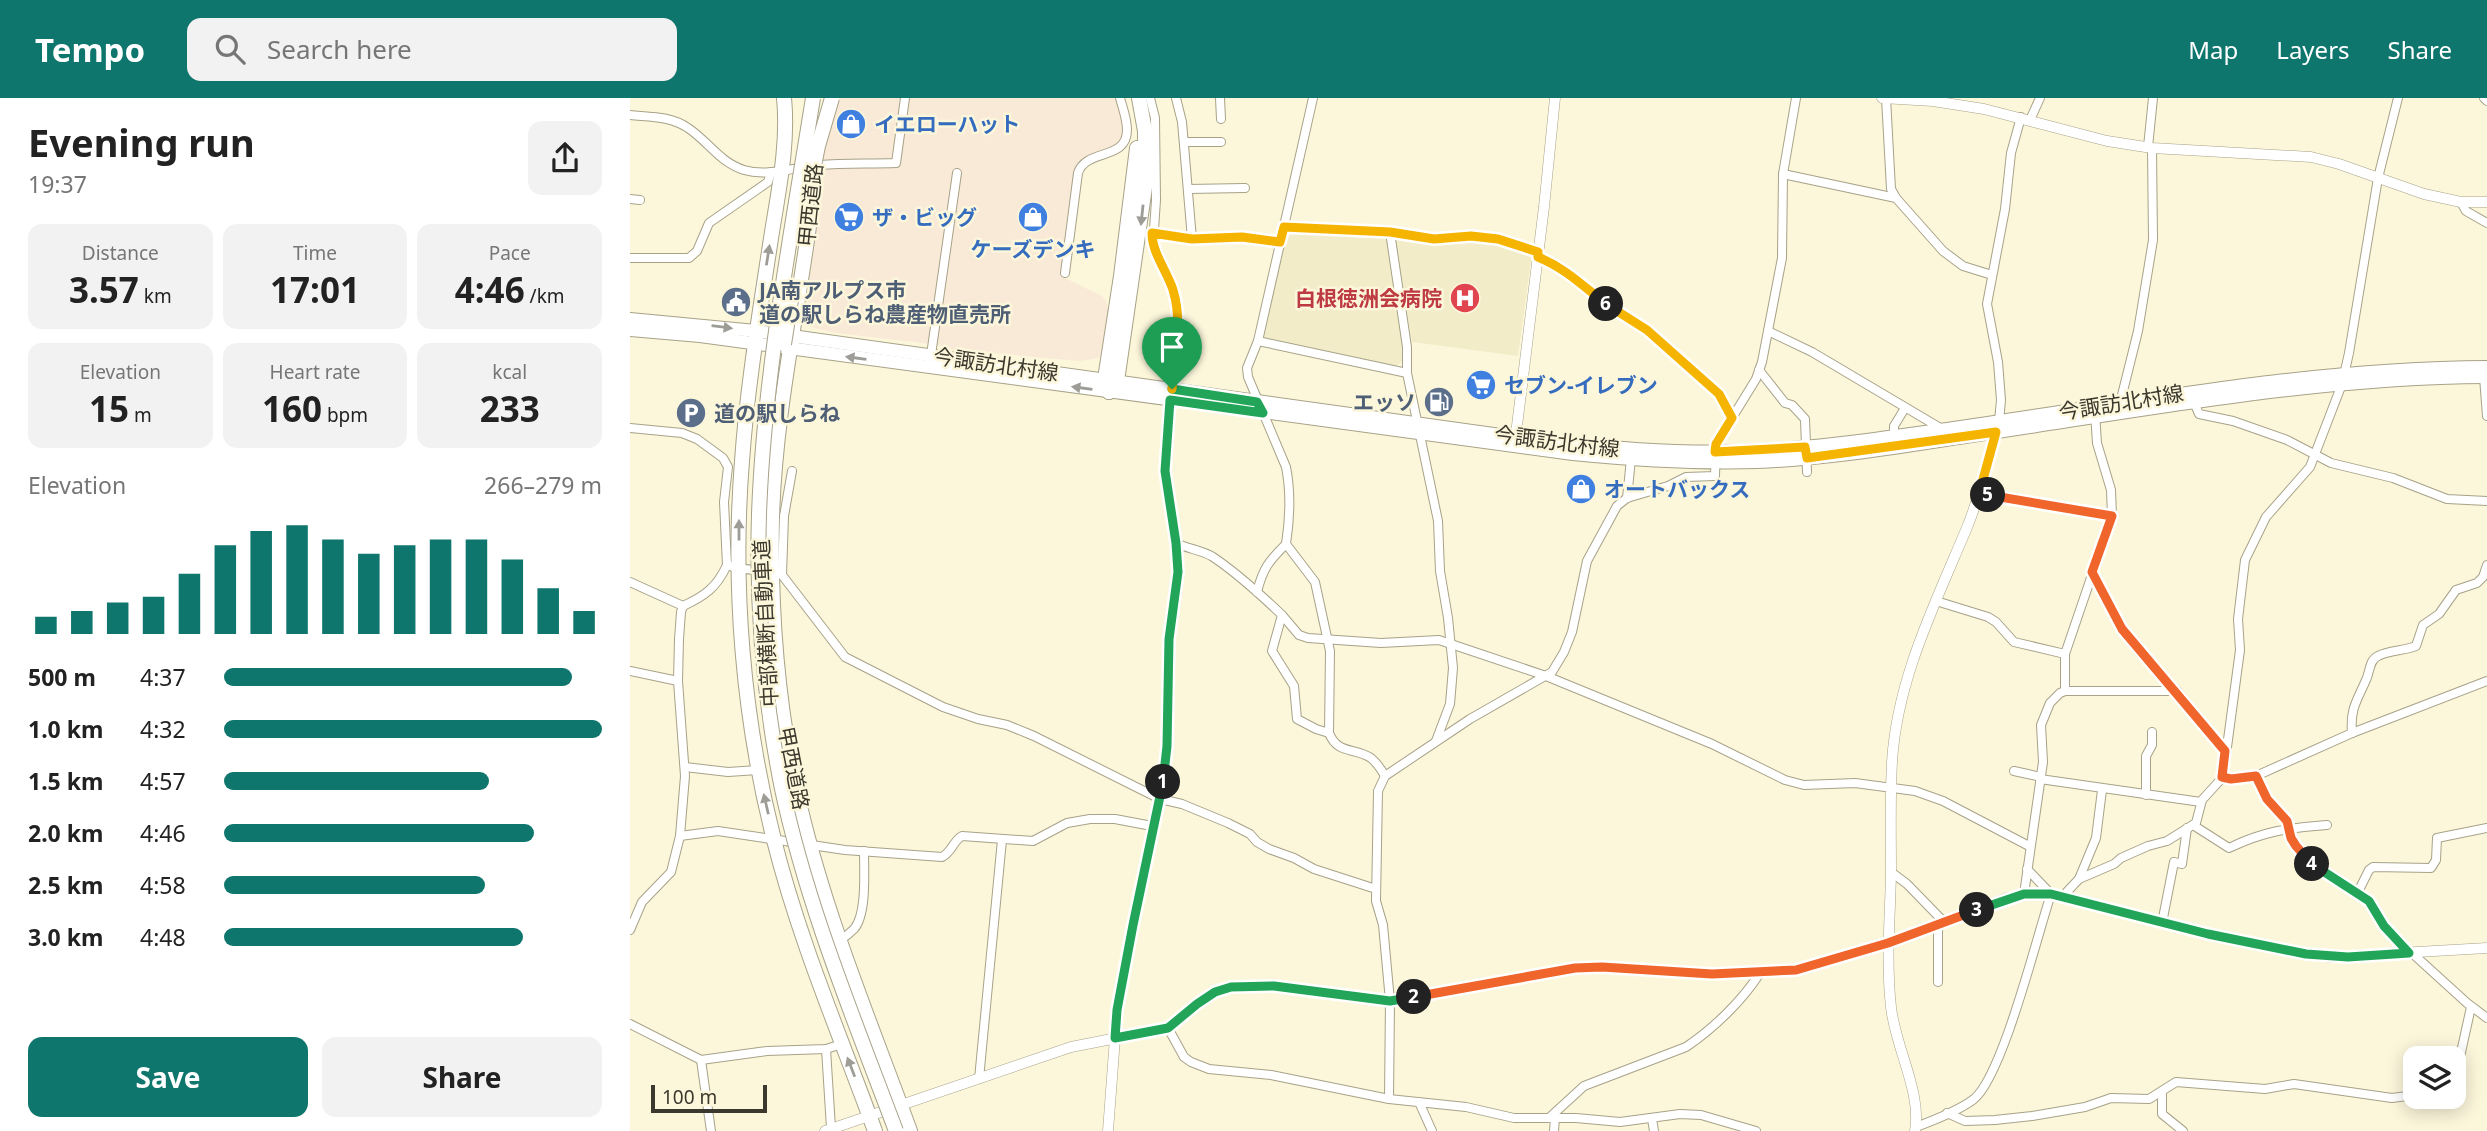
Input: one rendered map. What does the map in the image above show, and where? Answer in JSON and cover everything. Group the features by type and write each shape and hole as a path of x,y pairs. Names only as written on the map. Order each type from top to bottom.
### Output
{"highway":[{"name":"甲西道路","path":"784,98 785,132 776,171 756,337 741,464 733,567 758,770 774,841 807,946 875,1131"},
{"name":"甲西道路","path":"809,98 816,166 775,469 772,517 777,573 774,622 791,764 810,846 840,940 910,1131"},
{"name":"中部横断自動車道","path":"809,98 772,368 759,514 760,608 767,695 783,789 804,875 833,962 896,1131"},
{"name":"中部横断自動車道","path":"818,98 777,376 767,467 765,572 768,653 779,742 788,787 821,911 902,1131"},
{"path":"777,376 788,326 808,193 832,98"},
{"path":"1110,384 1137,147 1136,116 1131,98"},
{"path":"1110,384 1145,187 1145,131 1139,98"}],"main road":[{"name":"今諏訪北村線","path":"630,319 1110,384"},
{"name":"今諏訪北村線","path":"630,330 756,337"},
{"name":"今諏訪北村線","path":"791,342 931,355 1171,395 1631,459 1806,459 2094,412 2194,402 2343,378"},
{"name":"今諏訪北村線","path":"2094,412 2120,402 2245,383 2486,374"},
{"name":"今諏訪北村線","path":"1806,459 1894,437 1941,429 1997,427"},
{"name":"今諏訪北村線","path":"1515,442 1715,457"}],"street":[{"path":"630,115 676,122 688,128 717,156 731,165 745,170 776,171 816,166 896,163 905,98"},
{"path":"1065,273 1080,166 1088,159 1119,149 1124,144 1127,129 1120,98"},
{"path":"1108,1131 1117,1010 1152,826 1160,799 1167,746 1169,639 1178,572 1165,471 1178,308 1153,244 1156,200 1154,118 1150,98"},
{"path":"1176,98 1182,122 1192,239"},
{"path":"1220,98 1221,119"},
{"path":"1257,592 1268,561 1286,544 1289,521 1288,478 1286,467 1248,377 1248,368 1258,341 1312,98"},
{"path":"1515,442 1555,98"},
{"path":"1389,1099 1390,1001 1382,925 1376,901 1378,791 1385,776 1470,719 1552,672 1572,632 1587,561 1617,506 1627,498 1668,486 1686,477 1715,476 1716,444 1759,370 1768,331 1782,258 1783,174 1796,98"},
{"path":"1992,275 1964,266 1943,251 1891,190 1884,98 1955,104 2107,141 2150,147 2311,157 2424,194 2461,202 2487,202"},
{"path":"2040,98 2025,119 2011,153 2005,209 1987,304 1998,362 2001,400 1997,427 1979,494 1903,693 1892,759 1888,943 1892,1020 1916,1106 1915,1129 1973,1100 1984,1087 2005,1038 2051,894"},
{"path":"2120,402 2138,331 2153,240 2150,147 2153,98"},
{"path":"2078,878 2114,864 2120,858 2148,846 2167,841 2196,823 2201,802 2222,777 2240,650 2238,619 2245,560 2266,517 2310,467 2343,378 2378,178 2398,98"},
{"path":"1184,142 1221,142"},
{"path":"630,258 689,258 697,251 709,223 768,182 776,171"},
{"path":"931,355 957,173"},
{"path":"1783,174 1896,198"},
{"path":"1188,189 1245,188"},
{"path":"630,199 640,200"},
{"path":"2461,202 2466,211 2487,223"},
{"path":"1284,227 1390,232 1434,239 1471,236 1498,239 1538,254 1573,276 1602,302 1647,330 1719,394 1732,418"},
{"path":"1390,232 1408,347 1408,373 1438,521 1440,571 1450,644 1450,704 1437,741"},
{"path":"1152,233 1192,239 1242,237 1280,242"},
{"path":"1768,331 1812,352 1941,429"},
{"path":"1258,341 1408,373"},
{"path":"1759,370 1785,403 1792,405 1805,419 1806,459"},
{"path":"2486,374 2487,416"},
{"path":"2194,402 2199,414 2233,421 2287,440 2331,463 2393,478 2447,499 2487,501"},
{"path":"1894,437 1894,426 1905,408"},
{"path":"2065,691 2065,654 2112,516 2111,490 2097,443 2094,412"},
{"path":"630,428 682,433 697,439 723,458 728,467 724,502 733,567"},
{"path":"1627,498 1631,459"},
{"path":"777,573 792,471"},
{"path":"1979,494 2112,516"},
{"path":"1176,543 1211,556 1257,592 1299,635 1327,641 1381,643 1439,640 1546,676 1712,744 1785,780 1804,785 1855,783 1915,792 1943,801 2029,846"},
{"path":"1286,544 1315,582 1330,651 1329,733 1338,747 1373,760 1385,776"},
{"path":"2352,733 2351,719 2357,694 2366,680 2372,660 2416,646 2423,625 2439,614 2456,590 2477,583 2483,577 2487,565"},
{"path":"733,567 777,573 845,657 943,707 1007,725 1034,736 1160,799 1182,804 1228,823 1250,834 1269,849 1314,869 1376,889"},
{"path":"683,607 708,594 733,567"},
{"path":"2092,572 2122,629 2225,751"},
{"path":"630,583 683,607"},
{"path":"1936,601 1988,617 2014,642 2065,654"},
{"path":"630,930 642,902 671,872 680,836 685,767 678,681 678,639 683,607"},
{"path":"1282,615 1272,651 1294,686 1297,719 1329,733"},
{"path":"630,671 678,681"},
{"path":"2222,777 2231,779 2256,776 2352,733 2487,681"},
{"path":"2024,894 2043,762 2041,725 2050,703 2065,691 2177,691"},
{"path":"2146,795 2146,755 2152,745 2152,732"},
{"path":"685,767 728,772 758,770"},
{"path":"2014,771 2102,790 2201,802"},
{"path":"2256,776 2260,786 2287,821 2296,846 2311,864 2369,901 2384,926 2411,953 2487,1018"},
{"path":"2063,896 2078,878 2096,838 2102,790"},
{"path":"680,836 718,831 810,846 942,856 948,854 957,839 962,836 1033,841 1067,823 1090,819 1115,819 1152,826"},
{"path":"2190,827 2229,848 2256,835 2289,828 2327,825"},
{"path":"2162,923 2174,862 2182,864 2190,827"},
{"path":"2357,894 2373,867 2431,868 2436,860 2437,838 2487,828"},
{"path":"979,1079 1002,840"},
{"path":"840,940 853,930 859,921 864,851"},
{"path":"2026,869 2051,894"},
{"path":"1891,872 1907,884 1941,923 1938,982"},
{"path":"826,1049 828,1130 1071,1047 1168,1028 1215,992 1241,985 1274,986 1390,1001 1575,968 1602,967 1712,974 1796,970 1888,943 2024,894 2063,896 2162,923 2306,954 2348,957 2487,948"},
{"path":"1552,1118 1584,1086 1686,1047 1698,1039 1747,993 1760,973"},
{"path":"2462,1046 2471,1007"},
{"path":"630,1024 701,1060 766,1051 826,1049 842,1044"},
{"path":"1168,1028 1184,1057 1200,1067 1271,1075 1389,1099 1466,1107 1514,1118 1620,1122 1679,1114 1701,1115 1756,1131"},
{"path":"701,1060 711,1131"},
{"path":"1947,1113 1965,1121 2063,1111 2111,1098 2149,1099 2176,1082 2265,1089 2294,1084 2392,1098 2403,1097"},
{"path":"2162,1093 2162,1114 2183,1131"},
{"path":"1419,1102 1432,1131"},
{"path":"1552,1118 1554,1131"},
{"path":"1652,1119 1654,1131"}],"shaded area":[{"path":"836,98 1116,98 1125,124 1121,142 1114,148 1084,157 1078,162 1061,274 1102,296 1106,301 1107,340 1099,358 1079,361 950,349 939,345 836,333 811,327 804,314 823,171 820,157"},
{"path":"1284,227 1390,232 1405,359 1395,367 1258,341"},
{"name":"白根徳洲会病院","path":"1394,236 1420,240 1491,241 1522,247 1532,253 1518,356 1412,342"}],"place":[{"name":"イエローハット","path":"851,124"},
{"name":"ザ・ビッグ","path":"849,217"},
{"name":"ケーズデンキ","path":"1033,217"},
{"name":"白根徳洲会病院","path":"1465,298"},
{"name":"JA南アルプス市 道の駅しらね農産物直売所","path":"736,302"},
{"name":"セブン-イレブン","path":"1481,385"},
{"name":"エッソ","path":"1439,402"},
{"name":"道の駅しらね","path":"691,413"},
{"name":"オートバックス","path":"1581,489"}],"route":[{"path":"1284,227 1390,232 1434,239 1471,236 1498,239 1538,252 1538,257 1573,276 1602,302 1647,330 1671,351 1719,394 1730,411 1732,418 1716,444 1715,452 1805,447 1807,458 1996,432 1979,494 2112,516 2092,572 2122,629 2225,751 2222,777 2231,779 2256,776 2267,799 2287,821 2296,846 2311,864 2369,901 2384,926 2409,953 2348,957 2306,954 2208,934 2063,896 2024,894 1888,943 1796,970 1712,974 1602,967 1575,968 1390,1001 1274,986 1241,985 1215,992 1168,1028 1115,1038 1117,1010 1152,826 1160,799 1167,746 1169,639 1178,572 1165,471 1170,400 1263,413 1257,402 1172,389 1178,308 1153,244 1152,233 1177,238 1229,236 1280,242 1284,227"}]}
